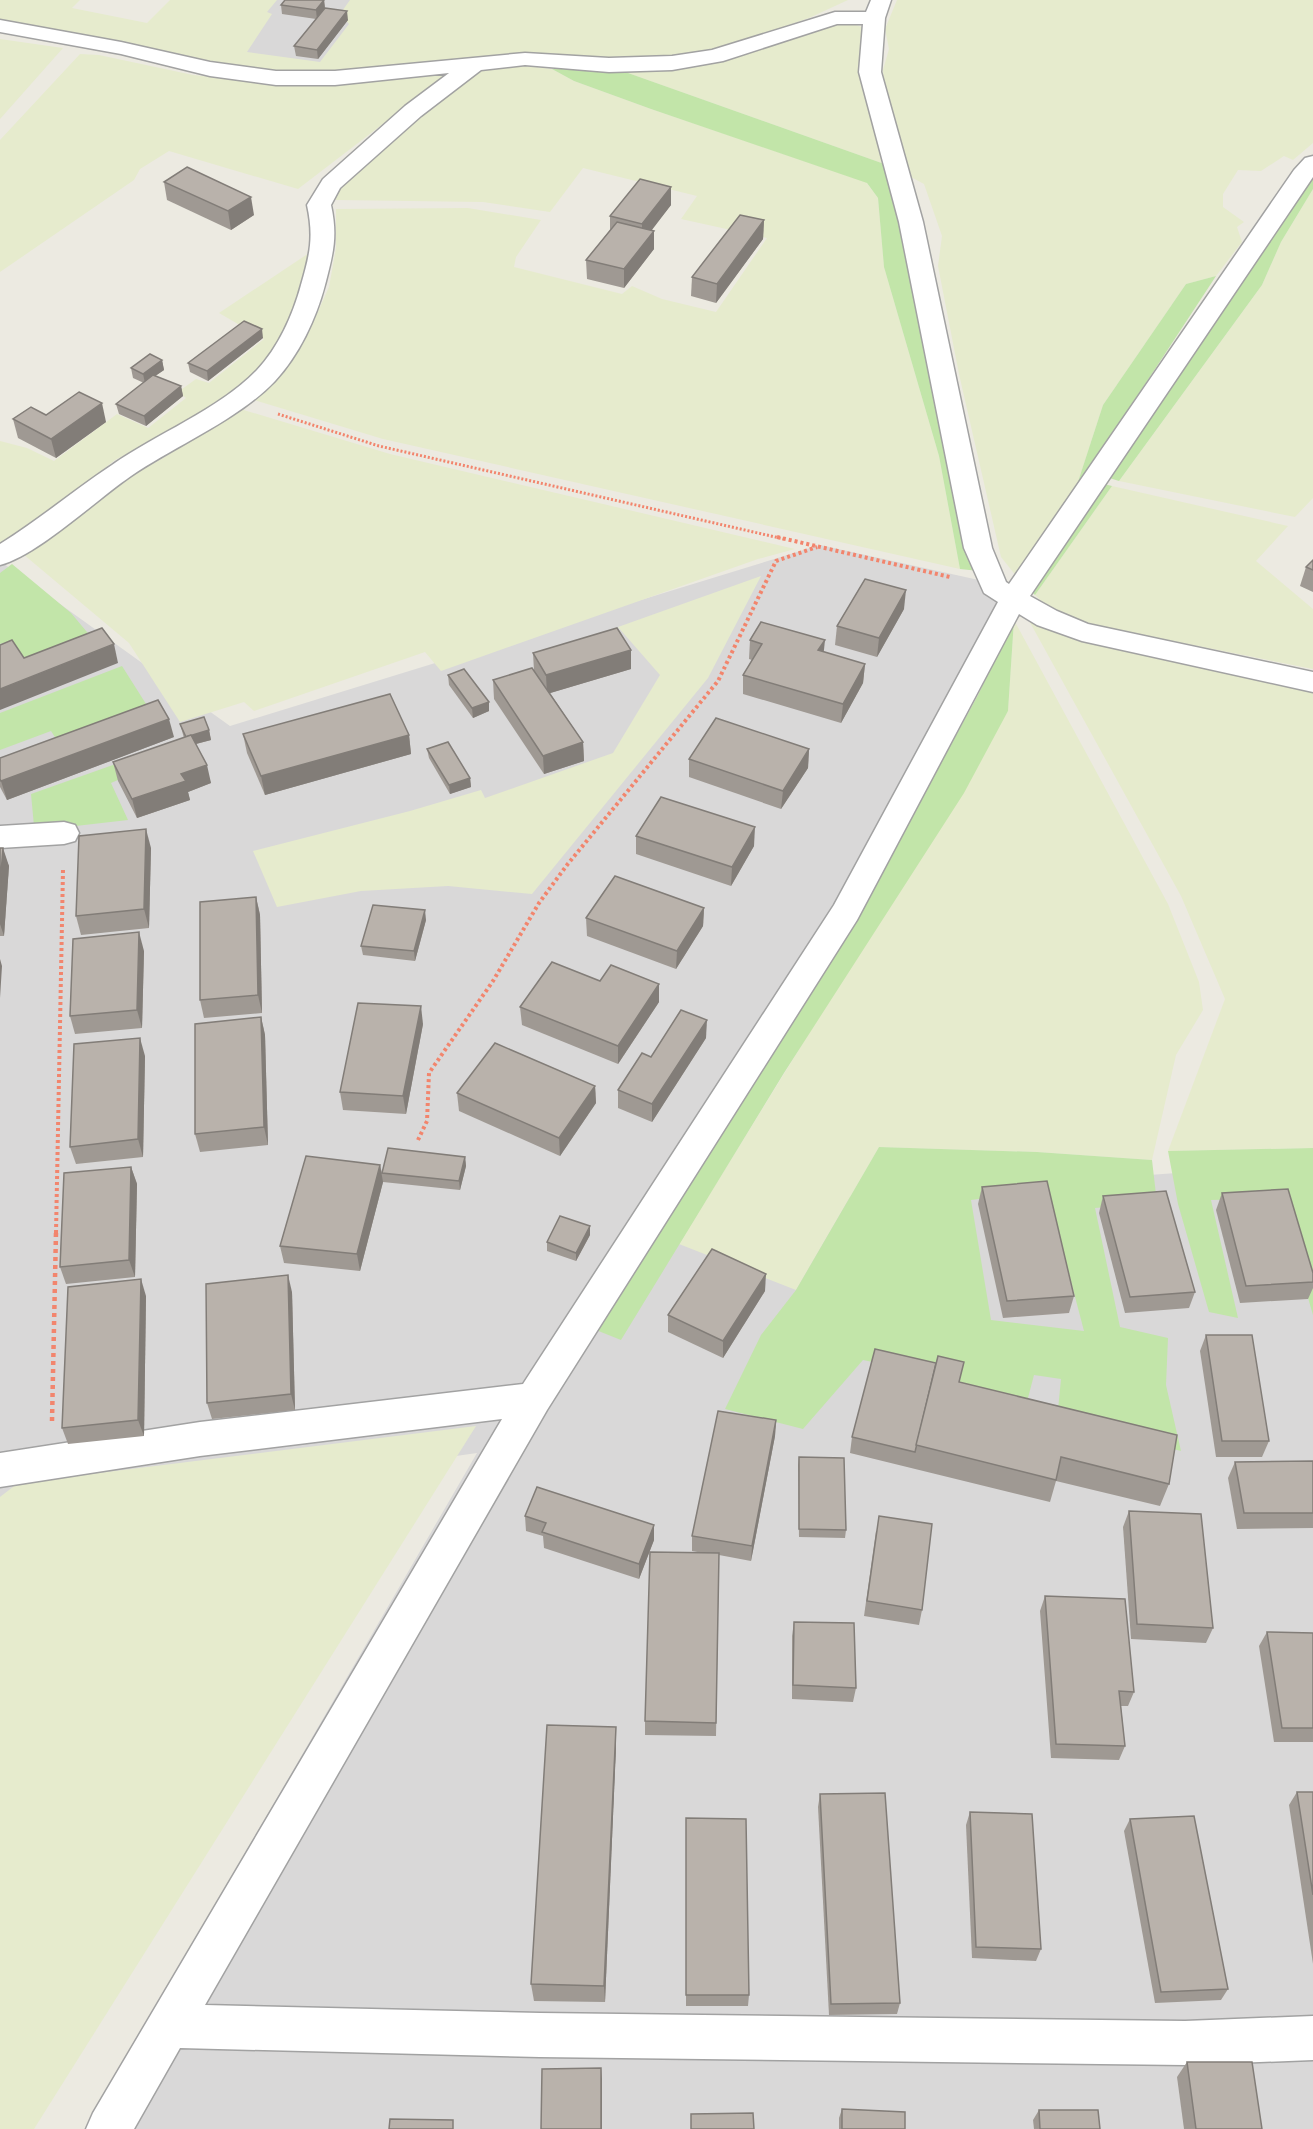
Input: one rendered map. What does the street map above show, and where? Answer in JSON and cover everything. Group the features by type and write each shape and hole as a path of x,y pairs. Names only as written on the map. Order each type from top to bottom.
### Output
{"street":[{"path":"0,26 121,48 210,69 276,78 334,78 525,60 609,65 672,63 715,56 835,18 877,9 870,72 911,222 978,548 1004,592 1047,618 1082,632 1313,682"},
{"path":"0,556 123,469 236,400 266,376 287,348 309,300 321,256 324,228 319,205 331,184 413,111 476,63"},
{"path":"109,2129 534,1399 846,912 1004,592 1302,175 1313,163"},
{"path":"0,837 64,833"},
{"path":"0,1470 200,1439 534,1399"},
{"path":"169,2026 540,2035 1185,2043 1313,2038"}],"path":[{"path":"236,400 379,446 1004,592"},
{"path":"418,1140 427,1121 429,1073 493,981 539,903 567,865 718,681 776,561 818,547"},
{"path":"52,1462 64,833"}],"shaded area":[{"path":"250,0 369,0 315,72 221,57"},
{"path":"820,545 1015,588 702,1208 1313,1163 1313,2129 85,2129 477,1453 0,1521 0,561 230,726"}],"green space":[{"path":"0,0 80,0 72,8 147,23 170,0 277,0 267,12 272,14 247,52 320,62 349,24 340,14 350,0 848,0 809,18 724,47 660,59 335,74 281,73 224,64 0,19"},
{"path":"897,0 1313,0 1313,143 1293,160 1284,156 1261,171 1238,170 1223,194 1223,207 1244,222 1237,227 1242,242 1216,276 1186,284 1103,405 1075,491 1017,577 1001,557 959,374 938,266 942,236 924,184 909,176 884,93 883,70 889,49 885,29"},
{"path":"832,22 851,23 864,28 890,166 614,68 674,67"},
{"path":"0,39 63,48 0,119"},
{"path":"80,54 99,55 193,75 288,85 332,85 452,71 298,189 169,151 140,169 134,180 0,272 0,140"},
{"path":"509,64 552,69 574,81 651,109 866,182 878,198 884,267 939,456 960,569 383,439 251,399 287,365 306,338 329,287 336,248 336,209 468,208 541,220 516,257 514,267 622,294 632,286 662,299 716,312 767,238 681,219 697,196 583,168 550,212 483,202 336,200 336,186 353,168 479,68"},
{"path":"614,68 890,166 979,571 960,569 939,456 884,267 878,198 867,183 651,109 574,81 552,69"},
{"path":"1313,170 1313,189 1281,242 1262,285 1119,481 1103,476"},
{"path":"1313,189 1313,498 1295,517 1119,481 1262,285 1281,242"},
{"path":"318,247 291,318 265,363 247,381 226,397 167,433 115,460 27,529 0,544 0,441 27,448 54,461 117,414 148,428 186,398 178,392 196,379 209,383 264,339 219,313"},
{"path":"1216,276 1075,491 1103,405 1186,284"},
{"path":"237,408 390,454 795,549 758,559 441,671 425,652 254,711 244,702 180,722 129,643 23,554 131,476 163,458"},
{"path":"1100,483 1112,486 1035,595 1028,588"},
{"path":"1112,486 1288,526 1256,561 1313,609 1313,669 1082,623 1052,611 1035,595"},
{"path":"12,564 71,613 92,638 28,664 3,643 0,644 0,573"},
{"path":"761,576 708,678 532,894 448,886 361,891 277,907 253,851 410,811 481,790 485,798 613,753 660,675 618,627"},
{"path":"1027,617 1181,660 1313,692 1313,1148 1168,1151 1225,999 1181,896"},
{"path":"1014,620 1168,904 1199,982 1203,1010 1176,1055 1152,1160 1037,1152 879,1147 796,1290 679,1244 1008,711"},
{"path":"1014,620 1008,711 964,793 784,1073 621,1340 596,1330 859,913 978,695"},
{"path":"122,666 153,715 62,748 51,731 0,750 0,713"},
{"path":"175,743 179,753 111,783 128,820 67,827 34,826 31,794"},
{"path":"879,1147 1037,1152 1152,1160 1157,1203 1095,1208 1120,1327 1168,1338 1166,1385 1181,1451 1057,1420 1061,1379 1034,1375 1023,1417 964,1399 956,1380 863,1360 803,1429 725,1409 761,1335 796,1290","holes":["1047,1190 1084,1331 991,1320 971,1200"]},
{"path":"1313,1148 1313,1315 1279,1198 1211,1200 1238,1318 1209,1312 1178,1204 1168,1151"},
{"path":"476,1426 34,2129 0,2129 0,1497 18,1483"}],"building":[{"path":"285,0 324,0 316,10 281,5"},
{"path":"325,8 347,11 317,50 294,46"},
{"path":"187,167 251,197 228,211 164,182"},
{"path":"640,179 671,187 642,224 610,216"},
{"path":"740,215 764,220 717,284 692,277"},
{"path":"617,222 654,231 624,269 586,260"},
{"path":"244,321 262,329 207,371 188,363"},
{"path":"150,354 162,360 143,374 131,368"},
{"path":"153,375 181,386 144,416 116,404"},
{"path":"79,392 102,403 51,439 13,419 31,407 46,415"},
{"path":"1313,560 1313,570 1306,567"},
{"path":"865,579 906,590 879,638 837,626"},
{"path":"761,622 825,640 818,650 865,664 843,704 743,675 762,644 750,640"},
{"path":"102,628 114,644 0,689 0,645 12,640 24,658"},
{"path":"617,628 631,650 546,675 533,653"},
{"path":"532,668 583,742 543,756 493,680"},
{"path":"464,669 489,702 472,708 448,675"},
{"path":"390,694 409,735 261,776 243,734"},
{"path":"158,700 169,719 1,781 0,758"},
{"path":"204,717 209,730 186,737 180,724"},
{"path":"716,718 809,749 783,791 689,759"},
{"path":"191,735 207,765 181,774 186,781 132,799 113,762"},
{"path":"448,742 470,778 449,785 427,749"},
{"path":"661,797 755,827 732,867 636,836"},
{"path":"146,829 144,909 76,916 79,836"},
{"path":"0,848 3,848 0,886"},
{"path":"615,876 704,908 677,951 586,918"},
{"path":"256,897 258,995 200,1000 200,902"},
{"path":"373,905 425,910 414,951 361,946"},
{"path":"139,932 137,1010 70,1016 73,939"},
{"path":"552,962 600,981 611,965 659,984 618,1046 520,1007"},
{"path":"358,1003 421,1006 403,1096 340,1092"},
{"path":"681,1010 707,1020 652,1104 618,1090 642,1053 651,1057"},
{"path":"261,1017 264,1127 195,1134 195,1024"},
{"path":"140,1038 138,1139 70,1147 74,1044"},
{"path":"495,1043 595,1086 559,1138 457,1093"},
{"path":"388,1148 465,1157 459,1181 382,1173"},
{"path":"306,1156 380,1165 357,1254 280,1246"},
{"path":"131,1167 129,1260 60,1267 64,1173"},
{"path":"1047,1181 1074,1296 1007,1301 982,1187"},
{"path":"1288,1189 1313,1273 1313,1282 1246,1286 1222,1193"},
{"path":"1166,1191 1195,1292 1130,1297 1103,1196"},
{"path":"560,1216 590,1226 576,1253 547,1242"},
{"path":"712,1249 766,1274 723,1341 668,1315"},
{"path":"288,1275 291,1394 207,1403 206,1284"},
{"path":"141,1279 138,1420 62,1428 68,1287"},
{"path":"1206,1335 1252,1335 1269,1441 1222,1441"},
{"path":"875,1349 936,1363 915,1452 852,1437"},
{"path":"938,1356 964,1362 959,1382 1177,1435 1169,1484 1061,1457 1056,1480 916,1445"},
{"path":"718,1411 776,1420 752,1546 692,1536"},
{"path":"799,1457 844,1458 846,1530 799,1529"},
{"path":"1313,1461 1313,1513 1244,1513 1235,1462"},
{"path":"537,1487 654,1525 639,1564 542,1532 546,1523 525,1516"},
{"path":"1129,1511 1201,1514 1213,1628 1137,1624"},
{"path":"879,1516 932,1524 922,1610 867,1601"},
{"path":"650,1552 719,1553 716,1723 645,1721"},
{"path":"1045,1596 1125,1599 1134,1692 1119,1691 1125,1746 1056,1744"},
{"path":"794,1622 854,1623 856,1688 793,1685"},
{"path":"1267,1632 1313,1633 1313,1728 1282,1728"},
{"path":"547,1725 616,1727 604,1986 531,1984"},
{"path":"1297,1792 1313,1792 1313,1895"},
{"path":"885,1793 900,2003 831,2004 820,1794"},
{"path":"970,1812 1032,1814 1041,1949 976,1947"},
{"path":"1194,1816 1228,1989 1161,1992 1130,1819"},
{"path":"686,1818 746,1819 749,1995 686,1995"},
{"path":"1187,2062 1252,2062 1262,2129 1196,2129"},
{"path":"601,2068 601,2129 541,2129 542,2069"},
{"path":"842,2109 905,2112 905,2129 842,2129"},
{"path":"1039,2110 1098,2110 1100,2129 1040,2129"},
{"path":"753,2113 754,2129 691,2129 691,2114"},
{"path":"390,2119 453,2120 453,2129 389,2129"}]}
